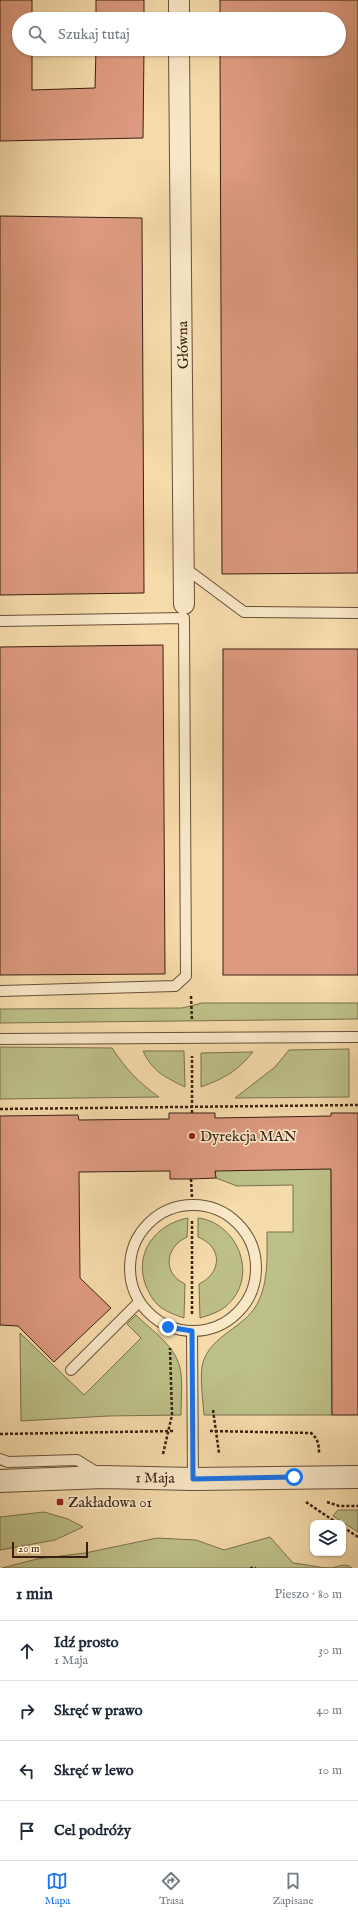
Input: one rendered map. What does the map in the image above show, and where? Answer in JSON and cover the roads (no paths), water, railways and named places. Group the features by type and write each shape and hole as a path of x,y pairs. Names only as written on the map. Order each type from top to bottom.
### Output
{"street":[{"path":"179,0 179,12"},
{"name":"Główna","path":"179,56 185,568 184,611"},
{"name":"1 Maja","path":"0,1482 103,1477 193,1479 358,1477"}],"lane":[{"path":"185,568 244,612 358,613"},
{"path":"0,621 184,611 186,976 175,986 0,991"},
{"path":"0,1039 358,1037"},
{"path":"186,1205 208,1206 228,1215 244,1230 254,1249 257,1272 252,1293 240,1311 224,1323 206,1330 192,1331 168,1327 152,1317 139,1302 131,1285 129,1263 135,1242 147,1224 165,1211 186,1205"},
{"path":"71,1370 139,1302"},
{"path":"192,1331 193,1479"},
{"path":"0,1459 8,1462 77,1460 103,1477"}],"place":[{"name":"Dyrekcja MAN","path":"192,1136"},
{"name":"Zakładowa 01","path":"60,1502"}]}
